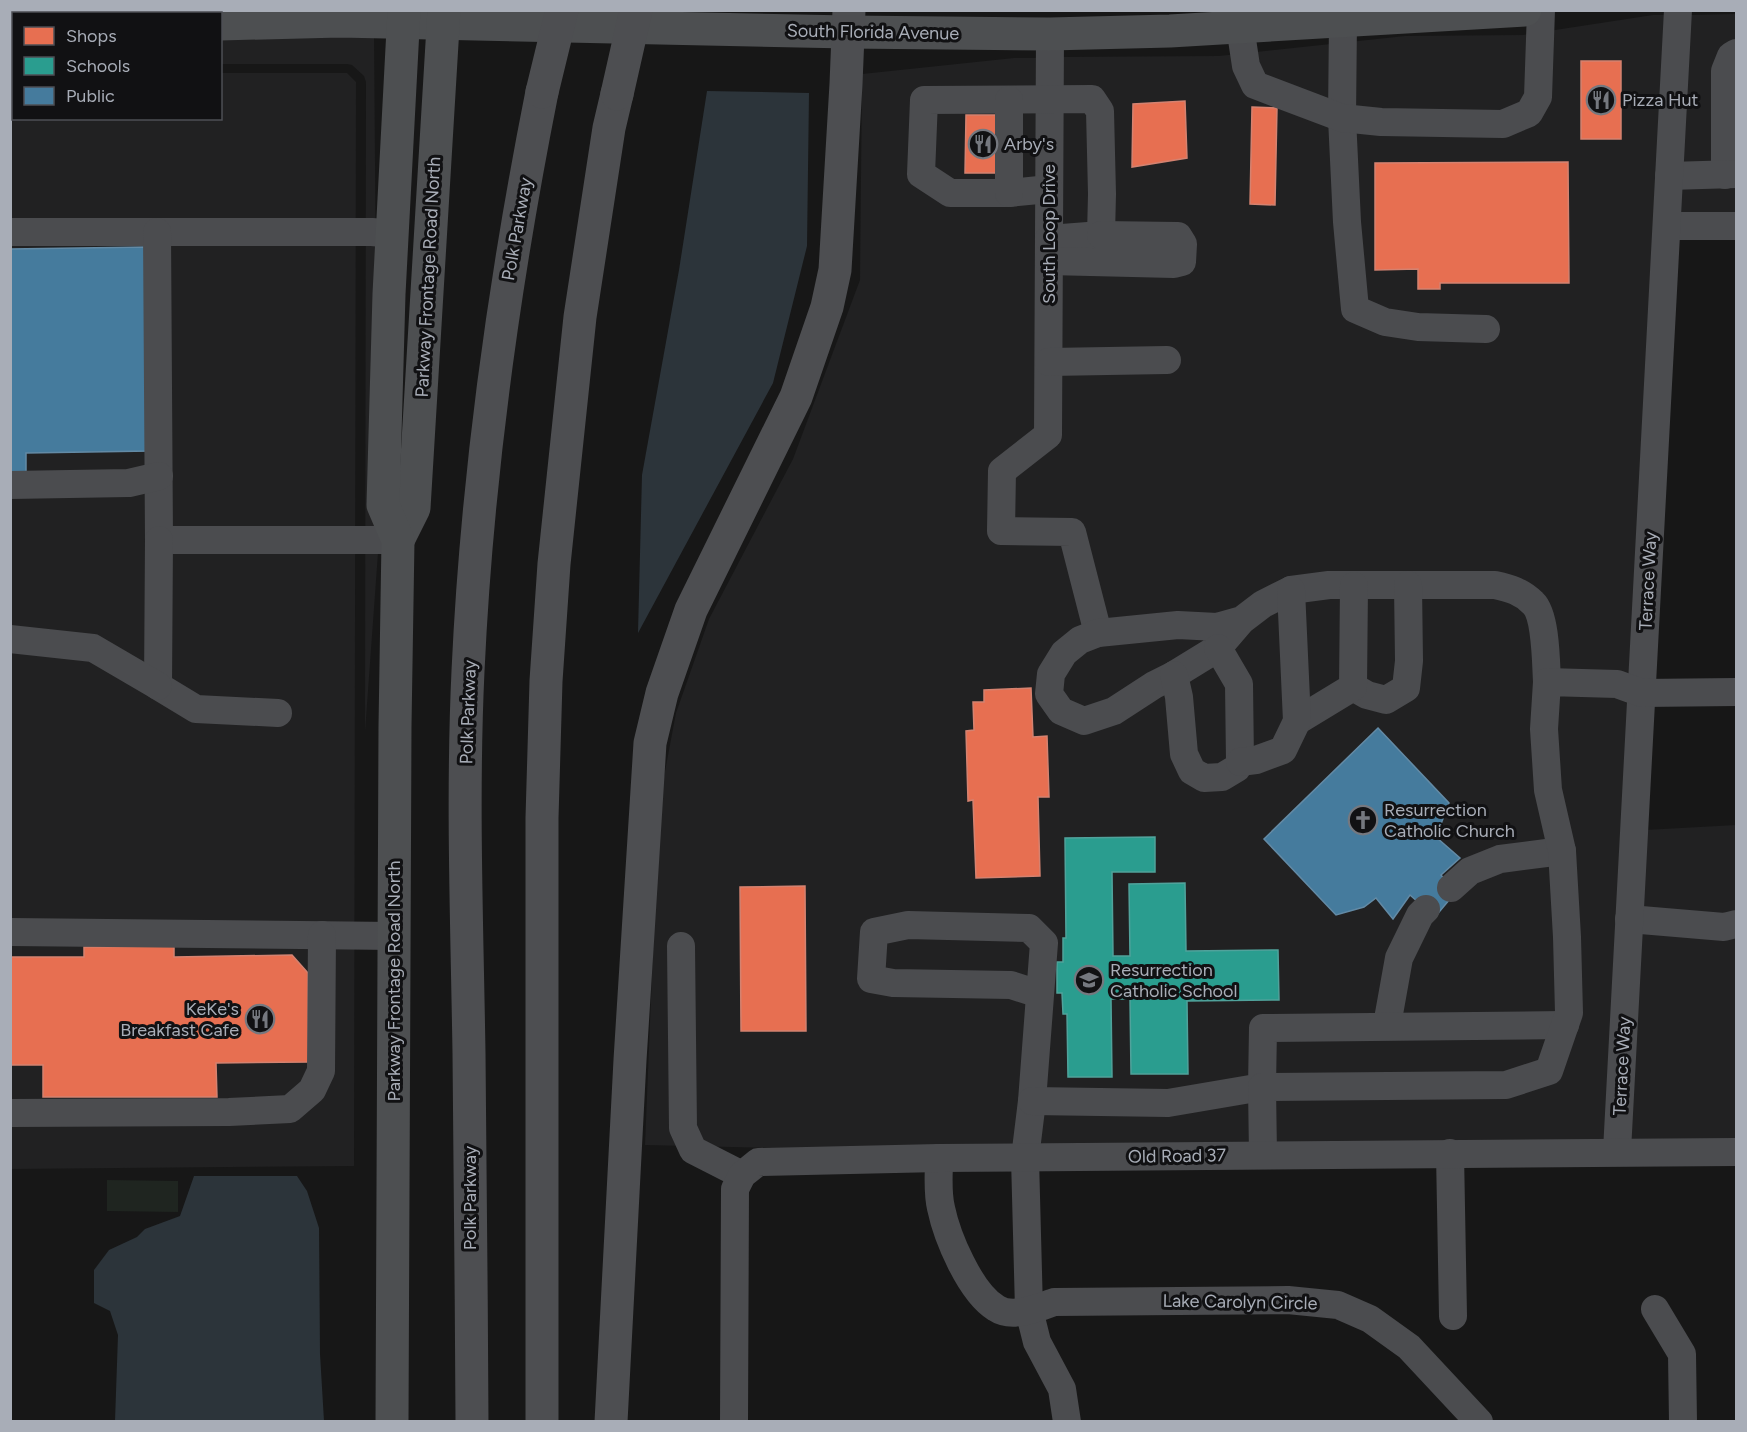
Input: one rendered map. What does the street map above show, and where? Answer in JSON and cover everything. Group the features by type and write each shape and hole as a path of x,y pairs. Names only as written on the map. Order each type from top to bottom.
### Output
{"highway":[{"name":"Polk Parkway","path":"472,1422 465,857 468,670 483,472 510,261 542,92 562,10"},
{"path":"542,1422 542,818 546,681 554,564 580,317 605,151 636,10"},
{"path":"611,1422 650,743 662,693 691,610 796,397 826,307 835,270 848,21"}],"main road":[{"name":"South Florida Avenue","path":"222,24 340,21 404,16 1059,22 1170,31 1309,22 1346,15 1525,10"},
{"name":"Parkway Frontage Road North","path":"392,1422 398,540 384,505 393,234 404,16"},
{"name":"Parkway Frontage Road North","path":"398,540 414,508 444,17"}],"street":[{"path":"1240,26 1246,66 1255,85 1342,118 1382,122 1503,124 1529,113 1538,97 1541,10"},
{"name":"Terrace Way","path":"1617,1151 1678,10"},
{"path":"1346,15 1342,118 1347,222 1355,309 1385,322 1396,324 1486,329"},
{"name":"South Loop Drive","path":"1059,22 1049,100 1048,435 1002,471 1001,531 1072,532 1098,633"},
{"path":"1669,176 1731,175 1725,71 1731,56 1737,53"},
{"path":"1049,189 1009,193 950,193 921,174 924,100 1092,99 1100,111 1101,235"},
{"path":"1009,100 1009,193"},
{"path":"1667,226 1737,226"},
{"path":"10,232 372,232 393,234"},
{"path":"157,232 158,686"},
{"path":"1101,235 1178,236 1183,244 1182,262 1174,264 1049,250 1101,235"},
{"path":"1049,362 1167,360"},
{"path":"10,485 129,483 159,476"},
{"path":"159,540 398,540"},
{"path":"1032,1101 1168,1103 1262,1087 1506,1085 1549,1071 1569,1013 1569,1002 1562,851 1548,790 1544,729 1547,682 1545,641 1536,605 1516,590 1495,585 1329,585 1292,590 1263,604 1242,621 1218,648 1114,711 1084,721 1061,711 1049,694 1051,674 1064,652 1080,640 1098,633 1178,625 1217,627 1242,621"},
{"path":"1353,687 1367,695 1386,700 1406,688 1409,661 1408,585"},
{"path":"1353,687 1354,586"},
{"path":"1240,762 1256,760 1283,750 1297,722 1292,590"},
{"path":"10,639 93,648 196,708 279,713"},
{"path":"1174,675 1179,697 1184,754 1192,771 1204,778 1222,777 1237,768 1240,762 1239,684 1218,648"},
{"path":"1547,682 1617,684 1642,693 1737,692"},
{"path":"1297,722 1353,687"},
{"path":"1451,888 1470,871 1500,859 1562,851"},
{"path":"1387,1025 1399,958 1420,915 1426,909"},
{"path":"1629,920 1724,927 1737,924"},
{"path":"1039,994 1011,985 893,983 871,979 874,932 908,925 1029,927 1044,943 1032,1101 1025,1158 1029,1310 1037,1342 1062,1389 1067,1422"},
{"path":"10,932 395,936"},
{"path":"10,1113 229,1112 290,1109 312,1090 321,1071 322,935"},
{"path":"681,946 683,1128 693,1150 742,1174 735,1189 734,1422"},
{"path":"1263,1155 1263,1028 1564,1025"},
{"name":"Old Road 37","path":"742,1174 758,1162 772,1160 1617,1151 1737,1152"},
{"path":"1450,1153 1453,1317"},
{"name":"Lake Carolyn Circle","path":"939,1158 940,1207 951,1244 973,1285 996,1309 1011,1312 1029,1310 1054,1302 1288,1300 1338,1305 1370,1319 1409,1347 1479,1422"},
{"path":"1655,1309 1682,1354 1683,1422"}],"shaded area":[{"path":"10,11 382,11 222,14 222,12"},
{"path":"1736,14 1736,213 1679,214 1689,15"},
{"path":"1653,15 1666,15 1606,1141 816,1149 645,1145 659,803 676,713 709,619 793,459 860,280 862,74 1014,58 1038,58 1037,445 1059,445 1061,57 1219,56 1405,36 1523,35"},
{"path":"374,32 378,553 365,732 366,82 364,76 352,65 347,64 222,64 222,34"},
{"path":"10,72 12,72 12,120 222,120 222,73 347,73 356,82 354,1166 11,1169"},
{"path":"707,91 809,93 807,246 773,383 638,633 642,475 679,270"},
{"path":"1736,825 1736,1142 1629,1141 1645,830"},
{"path":"194,1176 297,1176 307,1191 319,1228 320,1354 324,1421 115,1421 118,1335 110,1311 94,1303 94,1270 109,1250 137,1237 145,1229 180,1216"},
{"path":"107,1180 178,1181 178,1212 107,1211"}],"building: Shops":[{"name":"Pizza Hut","path":"1581,61 1621,61 1621,139 1581,139"},
{"path":"1185,101 1187,158 1132,167 1133,104"},
{"path":"1252,107 1277,108 1275,205 1250,204"},
{"path":"966,115 997,115 997,173 965,173"},
{"path":"1568,162 1569,283 1440,283 1440,289 1418,289 1418,269 1375,270 1375,163"},
{"path":"1031,688 1033,737 1047,736 1049,797 1038,797 1040,876 976,878 973,800 968,801 966,731 974,730 973,702 984,702 984,690"},
{"path":"805,886 806,1031 741,1031 740,887"},
{"path":"174,946 174,957 292,955 308,973 308,1062 216,1063 217,1097 43,1097 43,1065 10,1065 10,957 84,957 84,947"}],"building: Schools":[{"path":"1155,837 1155,872 1112,872 1113,956 1130,956 1129,884 1185,883 1186,951 1278,950 1279,1000 1187,1001 1188,1074 1131,1074 1130,999 1111,999 1112,1077 1068,1077 1067,1014 1063,1014 1062,993 1057,993 1057,962 1063,962 1063,938 1066,938 1065,838"}],"building: Public":[{"path":"146,247 150,451 26,453 26,477 10,477 10,249"},
{"name":"Resurrection Catholic Church","path":"1378,728 1449,803 1436,837 1460,858 1441,875 1455,893 1435,917 1410,895 1393,919 1376,898 1364,907 1336,915 1264,839"}],"place":[{"name":"Pizza Hut","path":"1601,100"},
{"name":"Arby's","path":"983,144"},
{"name":"Resurrection Catholic Church","path":"1363,820"},
{"name":"Resurrection Catholic School","path":"1089,980"},
{"name":"KeKe's Breakfast Cafe","path":"260,1019"}]}
